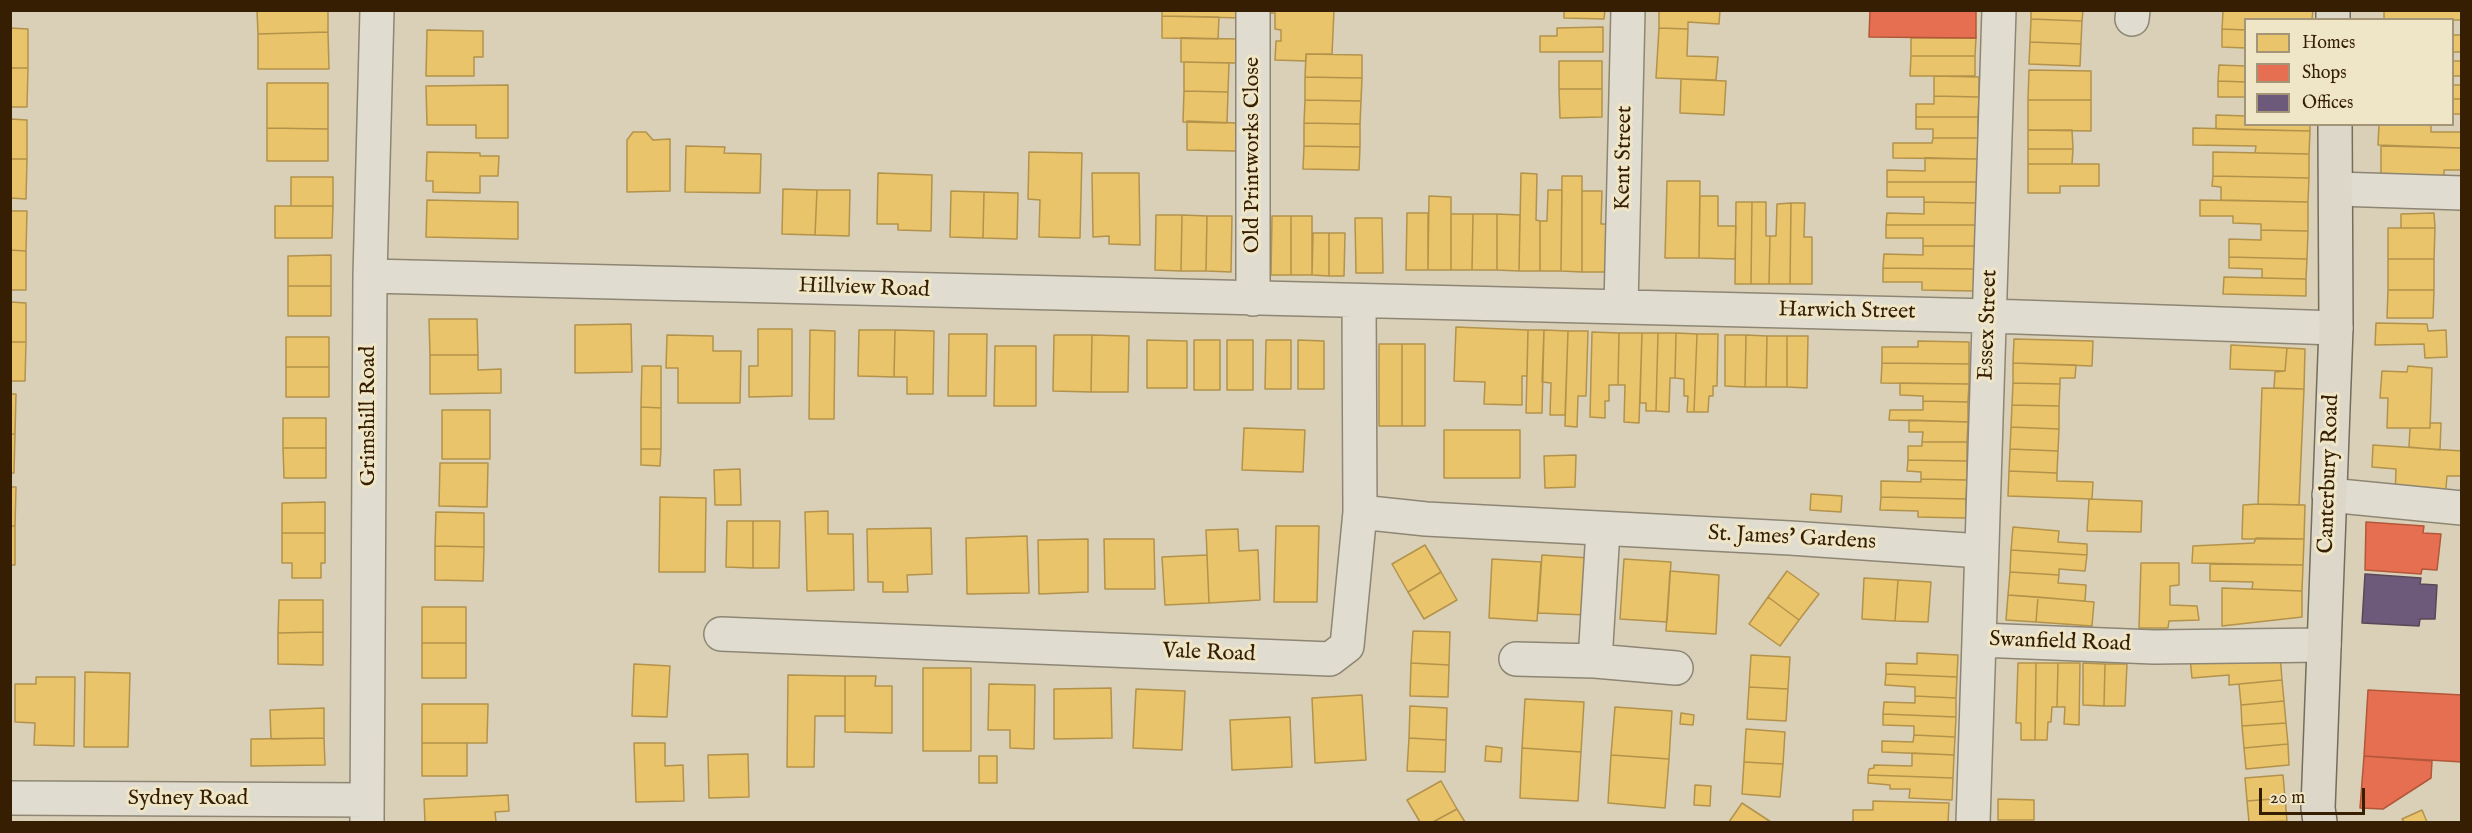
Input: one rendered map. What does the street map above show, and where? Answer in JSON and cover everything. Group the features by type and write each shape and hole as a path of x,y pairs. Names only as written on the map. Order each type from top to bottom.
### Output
{"main road":[{"name":"Canterbury Road","path":"2320,822 2336,328 2335,126"}],"street":[{"name":"Grimshill Road","path":"367,811 370,276 377,10"},
{"name":"Old Printworks Close","path":"1253,299 1254,10"},
{"name":"Kent Street","path":"1621,306 1628,10"},
{"name":"Essex Street","path":"1979,640 1999,10"},
{"path":"2336,189 2462,193"},
{"name":"Hillview Road","path":"370,276 1359,301"},
{"name":"Harwich Street","path":"1359,301 1990,316 2336,328"},
{"name":"Vale Road","path":"721,634 1330,659 1347,646 1360,512 1359,301"},
{"path":"2329,495 2462,508"},
{"name":"St. James' Gardens","path":"1360,512 1426,519 1790,538 1981,551"},
{"path":"1595,661 1603,530"},
{"name":"Swanfield Road","path":"1973,822 1979,640 2154,647 2324,645"},
{"path":"1516,659 1595,661 1676,668"},
{"name":"Sydney Road","path":"10,798 367,811"}],"building: Homes":[{"path":"257,10 328,10 328,32 258,34"},
{"path":"1162,10 1243,10 1243,18 1162,16"},
{"path":"1271,10 1334,10 1332,54 1306,54 1306,61 1275,60 1276,41 1281,41 1281,30 1275,29 1275,13 1271,13"},
{"path":"1564,10 1605,10 1604,19 1564,18"},
{"path":"1659,10 1720,10 1719,24 1688,22 1688,29 1659,28"},
{"path":"2031,10 2083,10 2082,21 2031,19"},
{"path":"2313,10 2312,18 2244,18 2244,30 2222,29 2223,11"},
{"path":"2384,10 2462,10 2462,20 2384,18"},
{"path":"1162,16 1219,17 1218,39 1162,38"},
{"path":"2031,19 2082,21 2081,44 2030,42"},
{"path":"1603,27 1603,52 1540,52 1540,36 1557,36 1557,28"},
{"path":"10,28 28,29 28,68 10,68"},
{"path":"1659,28 1688,29 1687,56 1718,57 1716,80 1656,78"},
{"path":"2222,29 2244,30 2244,48 2222,47"},
{"path":"427,30 483,31 483,57 474,57 474,76 426,76"},
{"path":"328,32 329,69 258,69 258,34"},
{"path":"2454,35 2462,35 2462,52 2454,52"},
{"path":"1181,38 1240,39 1240,63 1181,62"},
{"path":"1911,38 1976,38 1975,56 1911,56"},
{"path":"2030,42 2081,44 2080,66 2029,64"},
{"path":"1306,54 1362,55 1362,78 1305,77"},
{"path":"1911,56 1975,56 1975,76 1910,76"},
{"path":"1559,61 1602,61 1602,89 1559,89"},
{"path":"2454,61 2462,61 2462,76 2454,76"},
{"path":"1184,62 1229,63 1228,92 1184,91"},
{"path":"2219,65 2244,66 2244,82 2218,81"},
{"path":"10,68 28,68 27,107 10,107"},
{"path":"2029,70 2091,71 2091,100 2028,100"},
{"path":"1934,76 1979,77 1979,97 1934,96"},
{"path":"1305,77 1362,78 1361,101 1305,100"},
{"path":"1681,79 1726,81 1724,115 1680,113"},
{"path":"2218,81 2244,82 2244,97 2218,97"},
{"path":"267,83 328,83 328,129 267,128"},
{"path":"508,85 508,138 476,138 476,125 427,125 426,86"},
{"path":"2454,85 2462,85 2462,99 2454,99"},
{"path":"1559,89 1602,89 1602,117 1560,118"},
{"path":"1184,91 1228,92 1227,123 1183,122"},
{"path":"1934,96 1979,97 1978,117 1916,117 1916,104 1934,104"},
{"path":"2454,99 2462,99 2462,114 2454,114"},
{"path":"1305,100 1361,101 1360,124 1304,123"},
{"path":"2028,100 2091,100 2091,131 2028,130"},
{"path":"2216,115 2244,116 2244,126 2310,126 2310,131 2216,129"},
{"path":"1916,117 1978,117 1978,138 1933,138 1933,129 1916,129"},
{"path":"10,119 27,120 27,159 10,159"},
{"path":"1187,121 1236,123 1236,151 1187,150"},
{"path":"1304,123 1360,124 1360,147 1304,146"},
{"path":"2379,126 2431,126 2431,132 2462,132 2462,148 2378,145"},
{"path":"267,128 328,129 328,161 267,161"},
{"path":"2193,128 2310,131 2309,154 2255,153 2256,146 2193,145"},
{"path":"2028,130 2072,130 2073,149 2028,149"},
{"path":"633,132 646,132 653,140 670,139 670,191 627,192 627,140"},
{"path":"1933,138 1978,138 1978,159 1893,158 1893,143 1932,143"},
{"path":"686,146 725,147 724,153 761,154 760,193 685,192"},
{"path":"1304,146 1360,147 1359,170 1303,169"},
{"path":"2381,146 2462,148 2462,170 2444,170 2444,178 2381,176"},
{"path":"2028,149 2073,149 2072,164 2028,164"},
{"path":"427,152 480,153 480,156 499,156 498,176 480,176 480,193 433,192 433,181 426,181"},
{"path":"1029,152 1082,153 1080,238 1039,237 1040,200 1028,199"},
{"path":"2213,152 2309,154 2309,178 2213,176"},
{"path":"1925,158 1978,159 1977,182 1887,182 1887,170 1925,171"},
{"path":"10,159 27,159 26,199 10,198"},
{"path":"2028,164 2099,164 2099,186 2060,186 2060,193 2028,193"},
{"path":"878,173 932,175 931,231 898,230 898,224 877,224"},
{"path":"1092,173 1139,173 1140,245 1109,244 1109,236 1093,237"},
{"path":"1521,173 1537,174 1536,220 1540,221 1540,271 1519,271"},
{"path":"1562,176 1582,176 1582,272 1561,271"},
{"path":"2213,176 2309,178 2308,202 2221,200 2221,187 2212,186"},
{"path":"291,177 333,177 333,206 291,206"},
{"path":"1667,181 1700,181 1699,258 1665,258"},
{"path":"1887,182 1977,182 1977,203 1924,202 1924,197 1887,197"},
{"path":"783,189 817,190 815,235 782,234"},
{"path":"817,190 850,190 849,236 815,235"},
{"path":"1548,190 1562,190 1561,271 1540,271 1540,221 1547,221"},
{"path":"951,191 984,192 983,238 950,237"},
{"path":"1582,191 1602,191 1601,224 1608,224 1607,272 1582,272"},
{"path":"984,192 1018,193 1017,239 983,238"},
{"path":"1429,196 1451,197 1451,270 1428,270"},
{"path":"1700,196 1718,196 1718,226 1736,226 1735,259 1699,258"},
{"path":"427,200 518,202 518,239 426,237"},
{"path":"2200,200 2308,202 2308,231 2261,230 2261,224 2233,223 2233,216 2200,216"},
{"path":"1736,202 1752,202 1751,284 1735,284"},
{"path":"1752,202 1766,202 1766,236 1770,236 1769,284 1751,284"},
{"path":"1924,202 1977,203 1977,225 1886,225 1887,213 1924,214"},
{"path":"1791,203 1805,203 1804,237 1812,237 1812,284 1790,284"},
{"path":"1791,203 1790,284 1769,284 1770,236 1776,236 1777,204"},
{"path":"275,206 333,206 332,238 275,238"},
{"path":"10,211 27,211 26,251 10,250"},
{"path":"1407,213 1428,213 1428,270 1406,270"},
{"path":"2434,213 2435,228 2401,228 2401,214"},
{"path":"1451,214 1473,214 1472,270 1451,270"},
{"path":"1473,214 1497,214 1497,270 1472,270"},
{"path":"1497,214 1520,215 1519,271 1497,270"},
{"path":"1156,215 1182,215 1181,271 1155,270"},
{"path":"1182,215 1207,216 1206,271 1181,271"},
{"path":"1207,216 1232,216 1231,272 1206,271"},
{"path":"1272,216 1291,216 1291,275 1271,275"},
{"path":"1291,216 1312,216 1312,275 1291,275"},
{"path":"1355,218 1382,218 1383,273 1356,273"},
{"path":"1886,225 1977,225 1977,246 1923,246 1923,238 1886,238"},
{"path":"2388,228 2435,228 2434,259 2388,259"},
{"path":"2261,230 2308,231 2307,259 2229,257 2229,239 2261,240"},
{"path":"1313,233 1329,233 1329,276 1312,275"},
{"path":"1329,233 1345,233 1344,276 1329,276"},
{"path":"1923,246 1977,246 1976,269 1883,268 1884,254 1923,255"},
{"path":"10,250 26,251 26,290 10,290"},
{"path":"331,255 331,286 288,286 288,256"},
{"path":"2229,257 2307,259 2306,279 2262,278 2262,269 2229,268"},
{"path":"2388,259 2434,259 2434,290 2388,290"},
{"path":"1883,268 1976,269 1976,291 1922,290 1922,282 1883,282"},
{"path":"2224,277 2306,279 2306,296 2223,294"},
{"path":"288,286 331,286 331,316 288,316"},
{"path":"2388,290 2434,290 2433,318 2387,318"},
{"path":"10,302 26,303 26,342 10,342"},
{"path":"429,319 477,319 478,355 430,355"},
{"path":"2376,323 2427,324 2428,331 2446,330 2447,357 2425,358 2424,344 2375,345"},
{"path":"631,324 632,372 575,373 575,325"},
{"path":"1456,327 1528,330 1527,376 1522,376 1522,405 1484,404 1485,382 1454,381"},
{"path":"758,329 792,329 792,396 749,397 749,366 758,366"},
{"path":"810,330 835,331 834,419 809,419"},
{"path":"859,330 895,330 894,377 858,376"},
{"path":"895,330 934,331 933,394 907,394 907,377 894,377"},
{"path":"1528,330 1544,330 1542,413 1526,413"},
{"path":"1544,330 1568,331 1565,415 1550,415 1551,383 1542,382"},
{"path":"1568,331 1588,331 1586,396 1578,396 1577,427 1565,426"},
{"path":"1592,332 1619,333 1618,385 1609,385 1609,401 1605,401 1605,418 1590,417"},
{"path":"1619,333 1642,333 1639,423 1624,422 1625,385 1618,385"},
{"path":"1642,333 1658,333 1656,411 1646,411 1646,403 1640,403"},
{"path":"1658,333 1676,333 1675,378 1670,378 1669,412 1656,411"},
{"path":"1676,333 1697,334 1694,412 1687,412 1688,396 1684,396 1684,379 1675,378"},
{"path":"949,334 987,334 986,396 948,396"},
{"path":"1697,334 1718,334 1717,386 1713,386 1713,396 1709,396 1708,412 1694,412"},
{"path":"667,335 713,336 713,351 741,351 740,403 678,403 678,368 666,368"},
{"path":"1054,335 1092,335 1091,392 1053,391"},
{"path":"1092,335 1129,336 1128,392 1091,392"},
{"path":"1725,335 1746,335 1745,387 1725,386"},
{"path":"1746,335 1767,336 1766,387 1745,387"},
{"path":"1767,336 1787,336 1787,387 1766,387"},
{"path":"1787,336 1808,336 1807,388 1787,387"},
{"path":"286,337 329,337 329,367 286,367"},
{"path":"2014,339 2093,341 2092,366 2013,363"},
{"path":"1147,340 1187,341 1187,388 1147,388"},
{"path":"1194,340 1220,340 1220,390 1194,390"},
{"path":"1227,340 1253,340 1253,390 1227,390"},
{"path":"1266,340 1291,340 1291,389 1265,389"},
{"path":"1298,340 1324,341 1324,389 1298,389"},
{"path":"1918,341 1969,342 1969,364 1882,363 1882,347 1918,347"},
{"path":"10,342 26,342 25,381 10,381"},
{"path":"1379,344 1402,344 1402,426 1379,426"},
{"path":"1402,344 1425,344 1425,426 1402,426"},
{"path":"2231,345 2287,348 2285,371 2230,369"},
{"path":"995,346 1036,346 1036,406 994,406"},
{"path":"2287,348 2305,349 2304,389 2274,388 2275,372 2285,371"},
{"path":"430,355 478,355 478,370 501,369 501,393 430,394"},
{"path":"1882,363 1969,364 1969,384 1881,383"},
{"path":"2013,363 2076,365 2075,378 2060,378 2060,384 2013,383"},
{"path":"642,366 661,366 661,408 641,407"},
{"path":"2408,366 2432,368 2430,428 2387,428 2388,398 2380,398 2382,371 2407,372"},
{"path":"286,367 329,367 329,397 286,397"},
{"path":"1900,383 1969,384 1968,402 1923,401 1923,396 1900,395"},
{"path":"2013,383 2060,384 2059,406 2012,405"},
{"path":"2262,388 2304,389 2299,505 2258,504"},
{"path":"10,394 16,394 15,434 10,434"},
{"path":"1923,401 1968,402 1968,422 1889,420 1890,410 1923,410"},
{"path":"2012,405 2059,406 2059,429 2011,427"},
{"path":"641,407 661,408 661,449 641,449"},
{"path":"442,410 490,410 490,459 442,459"},
{"path":"283,418 326,418 326,448 283,448"},
{"path":"1909,420 1968,422 1967,442 1922,442 1923,432 1909,432"},
{"path":"2430,423 2441,423 2440,450 2409,447 2410,428 2430,428"},
{"path":"2011,427 2059,429 2058,451 2010,449"},
{"path":"1244,428 1305,430 1303,472 1242,470"},
{"path":"1444,430 1520,430 1520,478 1444,478"},
{"path":"10,434 15,434 14,473 10,473"},
{"path":"1922,442 1967,442 1967,461 1908,460 1908,446 1922,446"},
{"path":"2373,445 2462,451 2462,476 2447,476 2445,500 2395,496 2396,469 2372,467"},
{"path":"283,448 326,448 326,478 284,478"},
{"path":"641,449 661,449 660,466 641,465"},
{"path":"2010,449 2058,451 2057,473 2009,471"},
{"path":"1576,455 1575,487 1545,488 1544,456"},
{"path":"1908,460 1967,461 1967,480 1921,479 1921,472 1907,471"},
{"path":"440,463 488,463 487,507 439,506"},
{"path":"740,469 741,505 715,505 714,470"},
{"path":"2009,471 2057,473 2057,481 2093,482 2092,499 2008,496"},
{"path":"1921,479 1967,480 1966,499 1881,497 1881,481 1921,482"},
{"path":"10,487 16,487 15,526 10,526"},
{"path":"1811,494 1842,496 1841,512 1810,510"},
{"path":"660,497 706,498 705,572 659,572"},
{"path":"1881,497 1966,499 1966,518 1918,517 1918,511 1880,510"},
{"path":"2089,499 2142,501 2141,532 2087,531"},
{"path":"325,502 325,533 282,533 282,503"},
{"path":"2243,505 2305,505 2304,539 2242,539"},
{"path":"828,511 828,534 853,534 854,590 807,591 805,512"},
{"path":"436,512 484,513 484,547 435,546"},
{"path":"727,521 753,521 753,568 726,567"},
{"path":"753,521 780,521 779,568 753,568"},
{"path":"10,526 15,526 15,565 10,565"},
{"path":"1276,526 1319,526 1317,602 1274,602"},
{"path":"2013,527 2059,531 2058,542 2087,544 2087,555 2011,550"},
{"path":"931,528 932,574 907,575 908,592 883,592 883,582 868,582 867,529"},
{"path":"1238,529 1239,551 1258,550 1260,600 1209,603 1206,530"},
{"path":"282,533 325,533 325,563 321,563 321,578 292,578 292,563 282,563"},
{"path":"1027,536 1029,593 967,594 966,538"},
{"path":"2256,538 2304,539 2303,565 2192,563 2193,546 2254,543"},
{"path":"1088,539 1088,592 1039,594 1038,540"},
{"path":"1104,539 1154,539 1155,589 1105,589"},
{"path":"1425,545 1441,572 1408,592 1392,564"},
{"path":"435,546 484,547 483,581 435,580"},
{"path":"2011,550 2087,555 2085,571 2059,569 2059,575 2010,572"},
{"path":"1207,555 1209,603 1165,605 1162,557"},
{"path":"1542,555 1590,558 1587,615 1538,613"},
{"path":"1492,559 1541,562 1537,621 1489,618"},
{"path":"1624,559 1671,562 1667,622 1620,619"},
{"path":"2141,563 2179,563 2179,585 2170,586 2170,605 2197,606 2199,620 2169,621 2168,628 2139,628"},
{"path":"2210,564 2303,565 2302,591 2252,589 2253,582 2210,581"},
{"path":"1670,571 1719,575 1716,634 1666,631"},
{"path":"1787,571 1819,594 1799,620 1768,597"},
{"path":"1441,572 1457,600 1424,619 1408,592"},
{"path":"2010,572 2059,575 2058,583 2086,585 2085,601 2008,595"},
{"path":"1864,578 1898,580 1895,621 1862,619"},
{"path":"1898,580 1931,582 1928,622 1895,621"},
{"path":"2222,588 2302,591 2302,617 2222,626"},
{"path":"2008,595 2038,597 2036,622 2006,620"},
{"path":"1768,597 1799,620 1780,646 1749,624"},
{"path":"2038,597 2094,602 2092,626 2036,622"},
{"path":"279,600 323,600 323,632 278,633"},
{"path":"422,607 466,607 466,643 422,643"},
{"path":"1413,631 1450,632 1449,665 1411,663"},
{"path":"323,632 323,665 278,664 278,633"},
{"path":"422,643 466,643 466,678 422,678"},
{"path":"1917,653 1958,655 1957,677 1886,674 1886,663 1917,664"},
{"path":"2280,654 2282,680 2229,685 2229,675 2192,678 2190,658"},
{"path":"1751,655 1790,657 1788,689 1749,687"},
{"path":"1411,663 1449,665 1448,697 1410,696"},
{"path":"2018,663 2036,663 2035,740 2021,740 2021,723 2016,723"},
{"path":"2036,663 2058,663 2057,707 2052,707 2047,740 2035,740"},
{"path":"2058,663 2080,663 2079,725 2064,724 2065,707 2057,707"},
{"path":"2083,663 2105,664 2104,706 2083,705"},
{"path":"634,664 670,666 667,717 632,716"},
{"path":"2105,664 2127,664 2125,706 2104,706"},
{"path":"923,668 971,668 971,751 923,751"},
{"path":"85,672 130,673 128,747 84,747"},
{"path":"1886,674 1957,677 1956,698 1915,696 1915,687 1885,685"},
{"path":"788,675 845,676 845,716 815,716 814,767 787,767"},
{"path":"845,676 876,676 875,686 892,686 892,733 845,732"},
{"path":"36,677 75,677 74,746 34,745 35,723 15,722 15,684 36,684"},
{"path":"2282,680 2284,701 2241,705 2239,684"},
{"path":"989,684 1035,685 1034,749 1010,748 1010,730 988,730"},
{"path":"1749,687 1788,689 1786,721 1747,719"},
{"path":"1111,688 1112,738 1054,739 1054,689"},
{"path":"1136,689 1185,691 1182,750 1133,748"},
{"path":"1362,695 1366,760 1315,763 1312,698"},
{"path":"1915,696 1956,698 1956,717 1883,714 1884,702 1915,703"},
{"path":"1525,699 1584,702 1581,752 1522,748"},
{"path":"2284,701 2286,723 2242,726 2241,705"},
{"path":"422,704 488,704 487,743 422,743"},
{"path":"1410,706 1447,708 1446,740 1409,738"},
{"path":"1615,707 1672,711 1669,759 1611,755"},
{"path":"324,708 324,738 271,739 270,710"},
{"path":"1681,713 1694,715 1693,725 1680,724"},
{"path":"1883,714 1956,717 1955,737 1914,735 1914,726 1883,725"},
{"path":"1290,717 1292,767 1232,770 1230,720"},
{"path":"2286,723 2288,744 2244,748 2242,726"},
{"path":"1746,729 1785,732 1783,764 1744,762"},
{"path":"1914,735 1955,737 1954,755 1882,752 1882,741 1913,742"},
{"path":"324,738 325,765 251,766 251,739"},
{"path":"1409,738 1446,740 1445,772 1407,771"},
{"path":"422,743 467,743 467,776 422,776"},
{"path":"634,743 665,743 665,766 683,765 684,801 636,802"},
{"path":"2288,744 2289,765 2246,769 2244,748"},
{"path":"1486,746 1502,748 1501,762 1485,761"},
{"path":"1522,748 1581,752 1578,801 1520,798"},
{"path":"1912,753 1954,755 1953,778 1868,775 1869,769 1874,768 1874,765 1912,766"},
{"path":"748,754 749,797 709,798 708,755"},
{"path":"1611,755 1669,759 1665,808 1608,803"},
{"path":"979,756 997,756 997,783 979,783"},
{"path":"1744,762 1783,764 1780,797 1742,794"},
{"path":"1868,775 1953,778 1952,800 1909,798 1910,789 1890,789 1890,785 1868,783"},
{"path":"2283,775 2285,798 2247,801 2245,778"},
{"path":"1441,781 1457,809 1433,822 1420,822 1407,800"},
{"path":"1695,785 1711,786 1710,806 1694,805"},
{"path":"508,795 509,811 495,812 496,822 425,822 424,799"},
{"path":"2285,798 2287,821 2249,822 2247,801"},
{"path":"1998,799 2034,800 2034,820 1998,820"},
{"path":"1873,801 1949,803 1948,822 1853,822 1853,810 1873,810"},
{"path":"1742,803 1771,822 1729,822"},
{"path":"1457,809 1465,822 1433,822"},
{"path":"2422,810 2427,822 2404,822 2402,819"}],"building: Shops":[{"path":"1870,10 1976,10 1976,38 1869,37"},
{"path":"2366,522 2424,526 2423,533 2441,534 2437,570 2422,569 2421,574 2365,570"},
{"path":"2368,690 2462,695 2462,762 2364,756"},
{"path":"2364,756 2432,761 2431,778 2383,809 2360,808"}],"building: Offices":[{"path":"2365,574 2421,578 2420,584 2437,585 2435,619 2420,619 2419,626 2362,623"}]}
